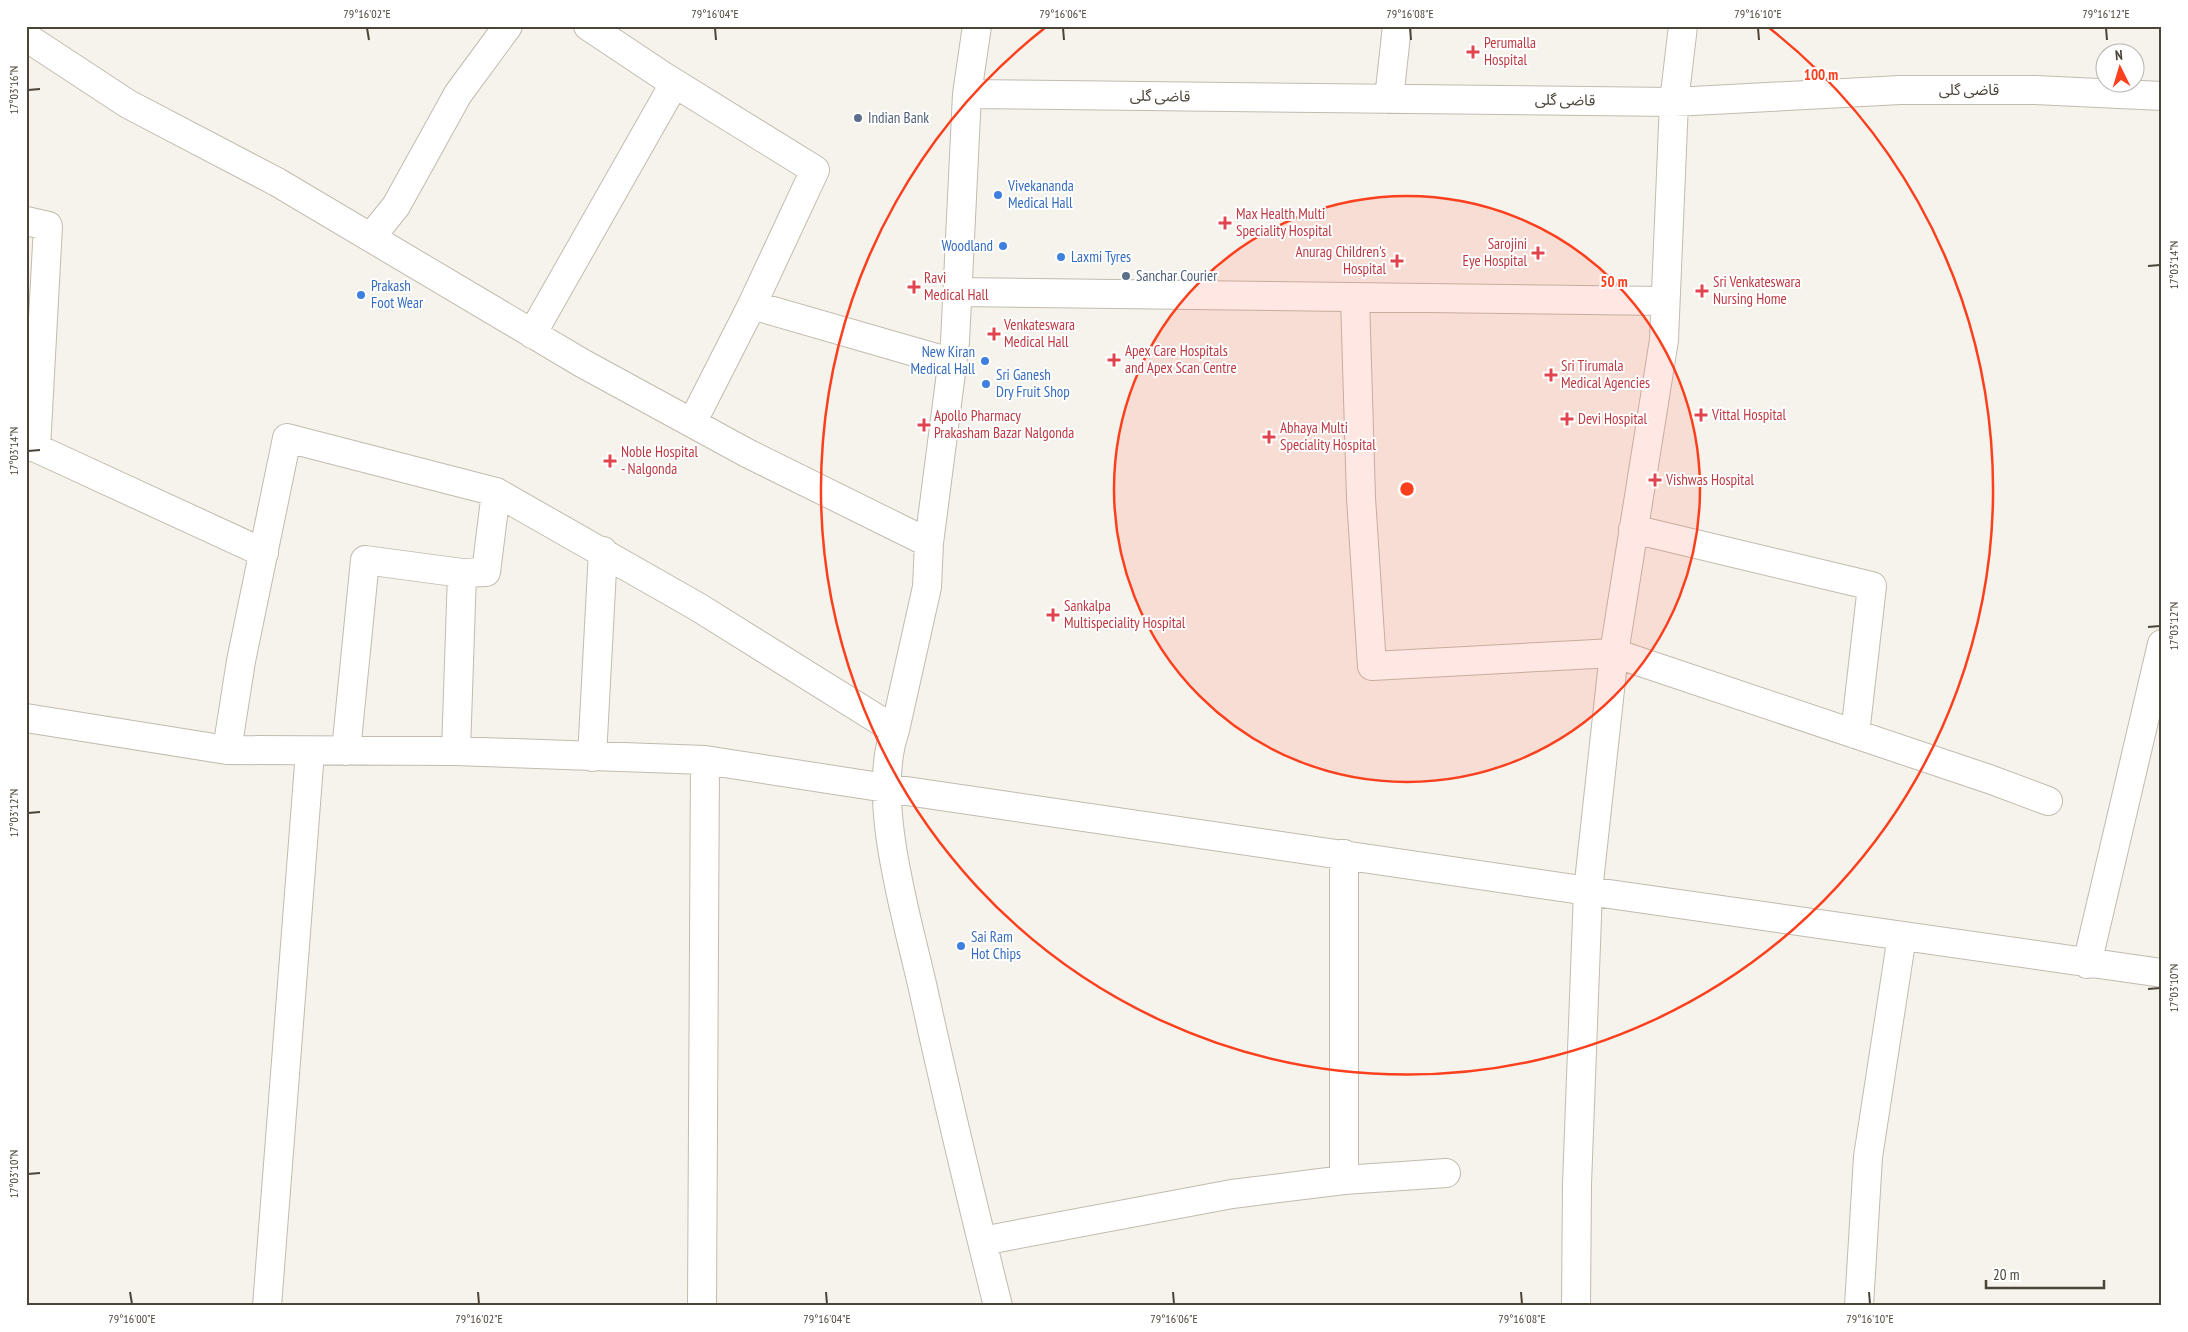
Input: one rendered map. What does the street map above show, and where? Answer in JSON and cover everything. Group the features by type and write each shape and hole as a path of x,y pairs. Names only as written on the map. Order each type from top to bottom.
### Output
{"street":[{"path":"371,237 396,206 458,94 508,26"},
{"path":"588,26 674,84 815,170 752,305 692,423"},
{"path":"977,26 967,94 953,362 929,544 927,587 895,730 889,747 886,788 894,859 952,1120 998,1306"},
{"path":"1389,99 1397,26"},
{"path":"1576,1306 1577,1184 1588,891 1614,653 1664,340 1674,102 1682,26"},
{"path":"26,37 128,104 277,182 582,363 748,453 929,544"},
{"path":"532,334 674,84"},
{"name":"قاضی گلی","path":"967,94 1674,102 1900,90 2035,90 2162,96"},
{"path":"26,221 48,226 31,447 264,553"},
{"path":"957,292 1665,301"},
{"path":"1355,297 1361,498 1372,666 1614,653 1989,779 2048,801"},
{"path":"752,305 953,362"},
{"path":"226,750 241,661 288,438 496,492 603,551 698,607 895,730"},
{"path":"346,751 365,560 462,573 486,572 496,492"},
{"path":"1633,529 1872,586 1855,734"},
{"path":"592,757 603,551"},
{"path":"456,751 462,573"},
{"path":"2087,964 2162,644"},
{"path":"26,718 226,750 310,752 456,751 705,760 1588,891 1972,945 2087,964 2162,973"},
{"path":"267,1306 310,752"},
{"path":"702,1306 705,760"},
{"path":"1344,854 1344,1180"},
{"path":"1859,1306 1868,1157 1902,936"},
{"path":"982,1241 1232,1194 1344,1180 1446,1173"}],"place":[{"name":"Perumalla Hospital","path":"1473,52"},
{"name":"Indian Bank","path":"858,118"},
{"name":"Vivekananda Medical Hall","path":"998,195"},
{"name":"Max Health Multi Speciality Hospital","path":"1225,223"},
{"name":"Woodland","path":"1003,246"},
{"name":"Sarojini Eye Hospital","path":"1538,253"},
{"name":"Laxmi Tyres","path":"1061,257"},
{"name":"Anurag Children's Hospital","path":"1397,261"},
{"name":"Sanchar Courier","path":"1126,276"},
{"name":"Ravi Medical Hall","path":"914,287"},
{"name":"Sri Venkateswara Nursing Home","path":"1702,291"},
{"name":"Prakash Foot Wear","path":"361,295"},
{"name":"Venkateswara Medical Hall","path":"994,334"},
{"name":"Apex Care Hospitals and Apex Scan Centre","path":"1114,360"},
{"name":"New Kiran Medical Hall","path":"985,361"},
{"name":"Sri Tirumala Medical Agencies","path":"1551,375"},
{"name":"Sri Ganesh Dry Fruit Shop","path":"986,384"},
{"name":"Vittal Hospital","path":"1701,415"},
{"name":"Devi Hospital","path":"1567,419"},
{"name":"Apollo Pharmacy Prakasham Bazar Nalgonda","path":"924,425"},
{"name":"Abhaya Multi Speciality Hospital","path":"1269,437"},
{"name":"Noble Hospital - Nalgonda","path":"610,461"},
{"name":"Vishwas Hospital","path":"1655,480"},
{"name":"Sankalpa Multispeciality Hospital","path":"1053,615"},
{"name":"Sai Ram Hot Chips","path":"961,946"}]}
